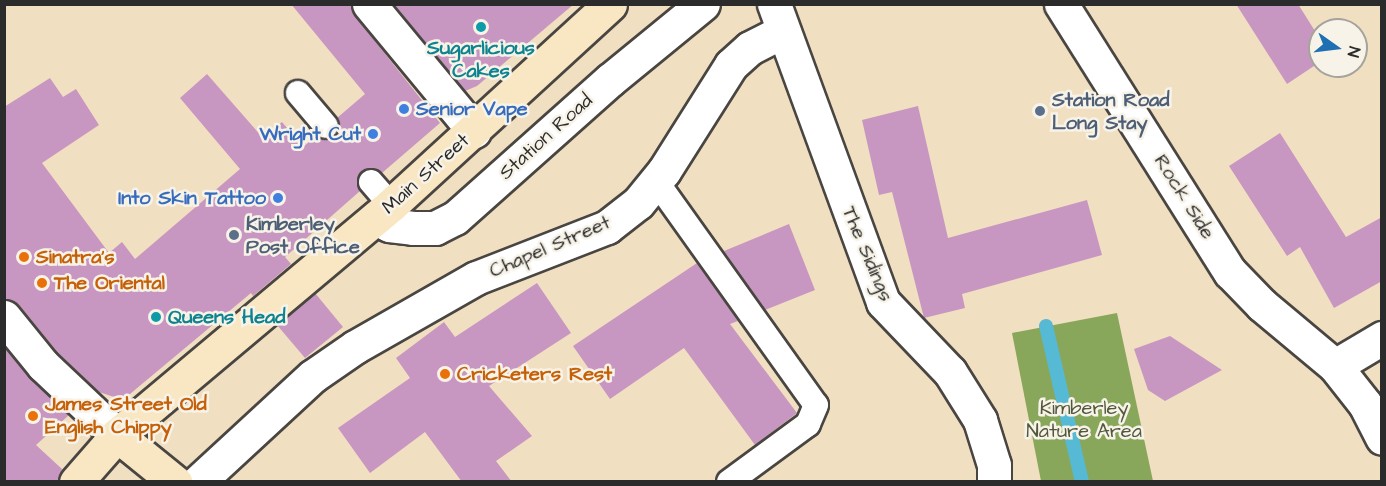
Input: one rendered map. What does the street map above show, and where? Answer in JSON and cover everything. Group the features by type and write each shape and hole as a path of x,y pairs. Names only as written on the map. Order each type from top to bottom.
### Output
{"street":[{"path":"369,4 474,131"},
{"name":"Main Street","path":"75,482 117,435 379,201 474,131 610,4"},
{"name":"Station Road","path":"379,201 389,225 435,228 455,218 610,80 703,4"},
{"name":"Rock Side","path":"1061,4 1230,272 1262,305 1335,366 1365,404 1382,438"},
{"name":"Chapel Street","path":"198,482 313,376 355,346 476,278 607,227 638,203 656,181 731,65 778,18"},
{"name":"The Sidings","path":"778,18 883,302 950,372 980,420 994,465 994,482"},
{"path":"4,316 43,365 117,435 175,482"},
{"path":"1335,366 1382,338"}],"lane":[{"path":"298,93 326,126"},
{"path":"656,181 816,405 808,424 729,482"}],"green space":[{"name":"Kimberley Nature Area","path":"1117,313 1153,481 1041,481 1012,333"}],"building":[{"path":"291,4 351,4 355,16 440,123 382,173 375,168 361,172 357,184 360,191 285,257 291,264 253,296 251,293 130,394 117,398 99,392 57,352 19,305 4,299 4,107 50,78 63,97 76,89 99,125 42,163 109,253 122,242 135,259 240,169 180,98 207,74 263,138 282,122 303,147 316,136 328,140 335,137 340,130 337,118 365,94"},
{"path":"394,4 574,4 477,86 465,91"},
{"path":"1236,4 1298,4 1308,20 1308,70 1287,84"},
{"path":"918,106 948,238 1087,200 1102,255 962,294 965,308 924,318 892,192 879,195 862,120"},
{"path":"1280,133 1346,237 1382,217 1382,281 1334,308 1300,247 1287,256 1229,166"},
{"path":"789,224 815,290 765,310 724,251"},
{"path":"697,263 738,321 730,324 797,413 755,445 684,348 610,399 573,346"},
{"path":"537,283 571,333 489,386 532,436 496,461 512,482 462,482 425,432 370,473 338,428 410,378 396,358 444,322 455,337"},
{"path":"315,293 343,327 305,358 277,325"},
{"path":"1170,336 1222,370 1165,401 1148,390 1134,349"},
{"path":"4,347 69,415 36,445 62,469 58,482 4,482"}],"waterway":[{"path":"1046,326 1082,482"}],"place":[{"name":"Sugarlicious Cakes","path":"481,27"},
{"name":"Senior Vape","path":"404,109"},
{"name":"Station Road Long Stay","path":"1040,111"},
{"name":"Wright Cut","path":"373,134"},
{"name":"Into Skin Tattoo","path":"278,198"},
{"name":"Kimberley Post Office","path":"234,235"},
{"name":"Sinatra's","path":"24,257"},
{"name":"The Oriental","path":"42,283"},
{"name":"Queens Head","path":"156,317"},
{"name":"Cricketers Rest","path":"445,374"},
{"name":"James Street Old English Chippy","path":"33,416"}]}
